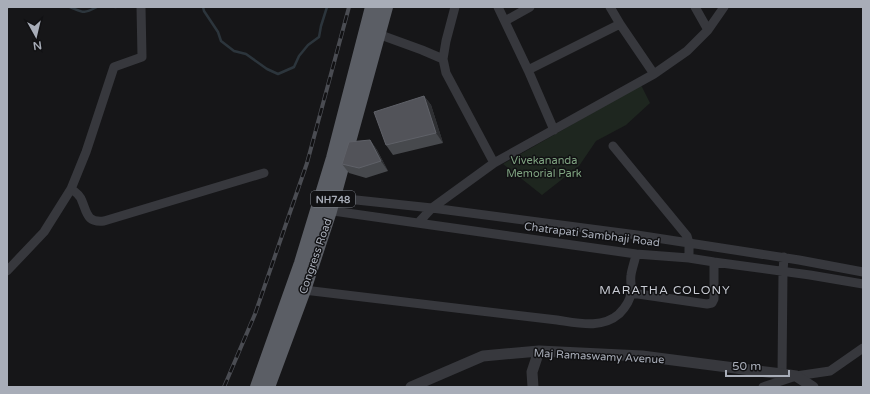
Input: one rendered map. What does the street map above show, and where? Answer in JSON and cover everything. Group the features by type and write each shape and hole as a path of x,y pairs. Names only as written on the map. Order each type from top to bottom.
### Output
{"highway":[{"name":"Congress Road","path":"268,387 304,290 325,203 333,158 372,7"},
{"name":"Congress Road","path":"257,387 301,263 325,203 386,7"}],"street":[{"path":"7,271 44,232 71,189 86,152 114,67 142,57 141,7"},
{"path":"455,7 443,59 446,73 494,163"},
{"path":"498,7 554,130"},
{"path":"505,21 530,7"},
{"path":"695,7 708,30"},
{"path":"418,223 432,208 494,163 654,74 687,51 708,30 724,7"},
{"path":"615,8 620,24 654,74"},
{"path":"528,70 620,24"},
{"path":"378,34 443,59"},
{"path":"613,146 684,231 689,243 689,258"},
{"path":"71,189 76,192 82,200 88,215 97,222 264,173"},
{"name":"Chatrapati Sambhaji Road","path":"325,203 432,208 637,235 784,257 863,272"},
{"name":"Chatrapati Sambhaji Road","path":"325,203 418,223 636,254 689,258 863,284"},
{"path":"304,290 584,324 605,322 614,318 625,309 631,293 631,275 636,254"},
{"path":"782,374 784,257"},
{"path":"631,293 707,304 712,303 714,299 714,262"},
{"path":"763,387 796,376 830,370 863,348"},
{"path":"533,387 532,372 539,351"},
{"name":"Maj Ramaswamy Avenue","path":"411,387 483,356 539,351 642,356 782,374 796,376 813,387"}],"green space":[{"name":"Vivekananda Memorial Park","path":"641,85 650,103 626,125 596,141 579,166 542,195 503,164"}],"building":[{"path":"424,96 436,133 386,145 374,112"},
{"path":"370,140 381,161 359,168 342,164 349,142"}],"waterway":[{"path":"70,7 84,12 97,7"},
{"path":"203,7 204,11 218,32 221,41 234,51 246,54 267,69 278,74 294,67 299,56 308,45 319,37 327,7"}],"railway":[{"path":"224,387 255,314 307,163 349,7"}],"district":[{"name":"MARATHA COLONY","path":"665,290"}]}
